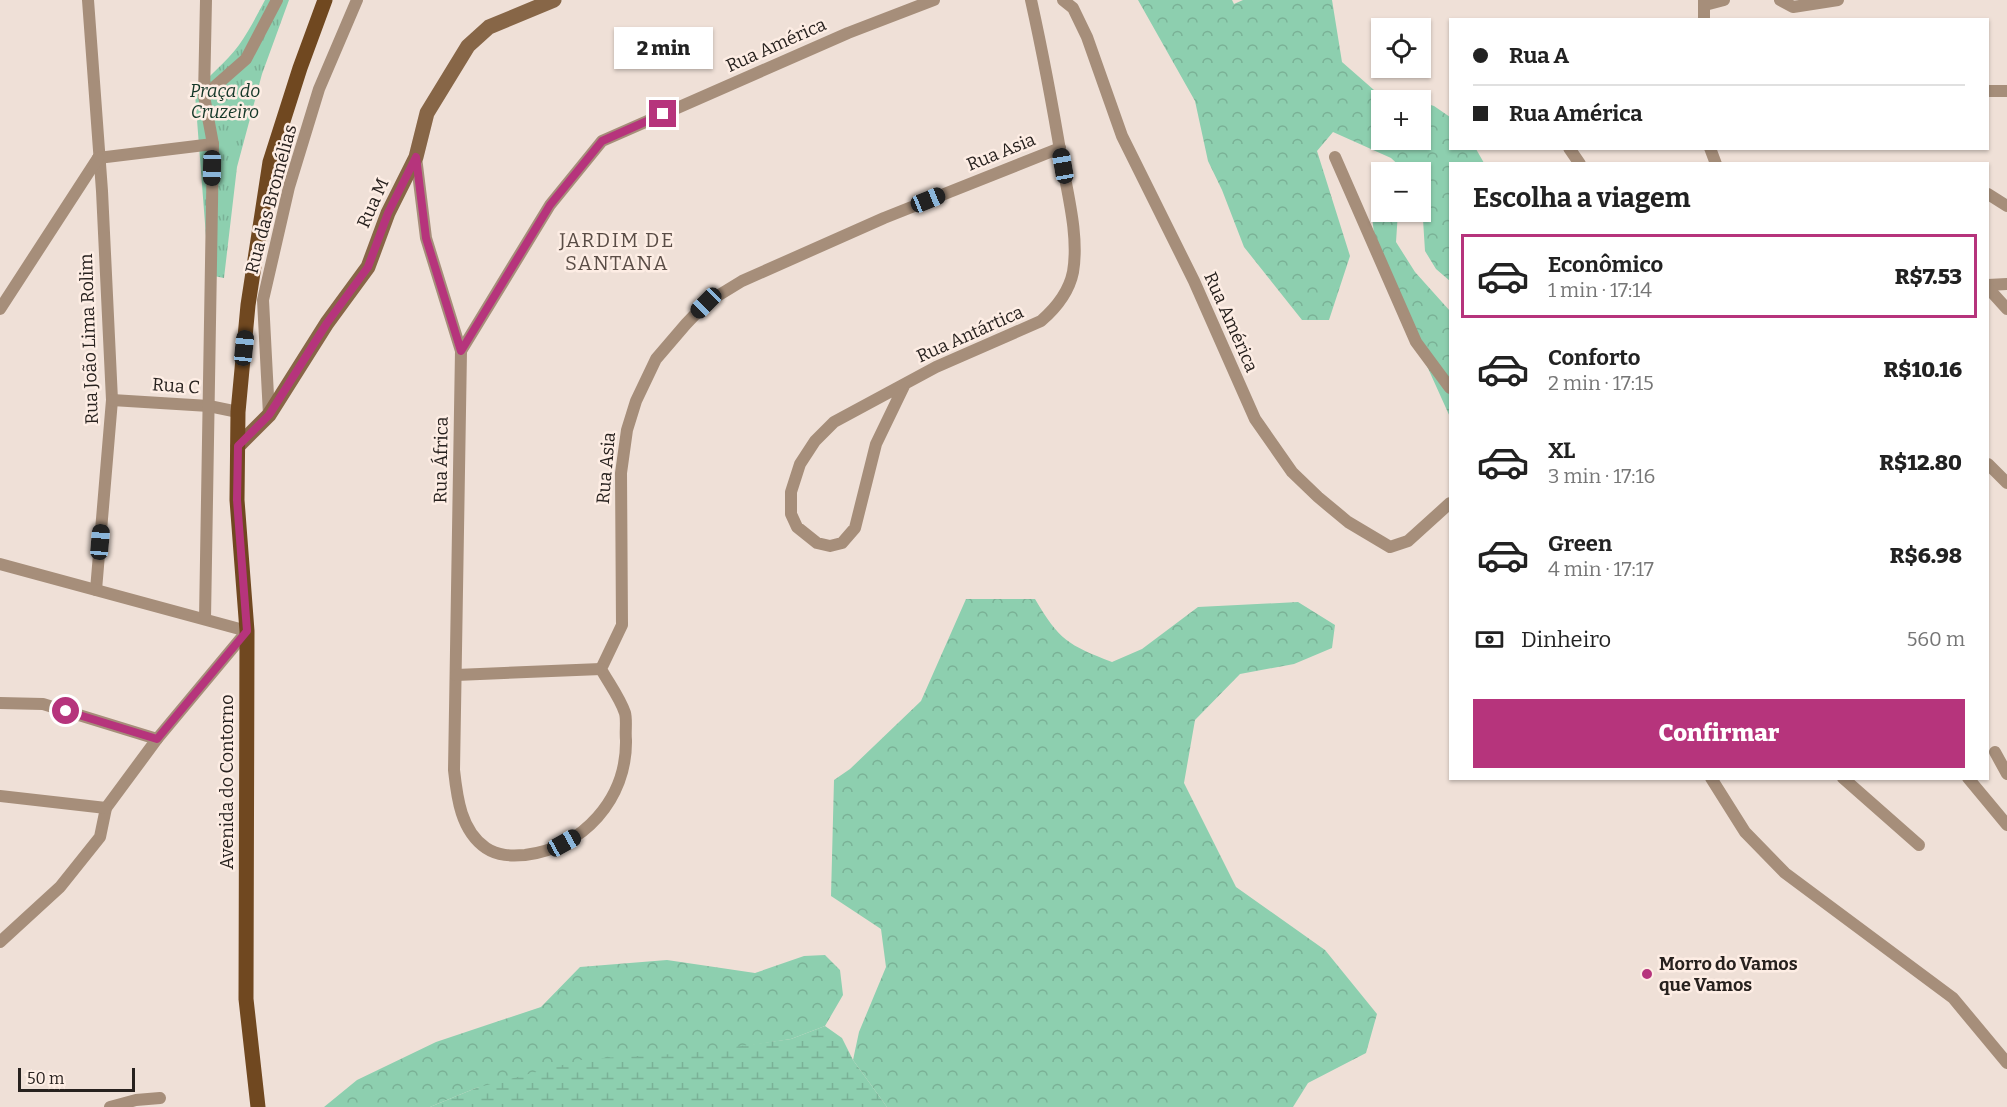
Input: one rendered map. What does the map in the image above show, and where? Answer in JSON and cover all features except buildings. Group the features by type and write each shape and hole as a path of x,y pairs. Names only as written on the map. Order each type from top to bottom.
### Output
{"main road":[{"name":"Avenida do Contorno","path":"258,1107 246,999 247,631 237,500 238,412 248,305 270,162 300,68 325,0"}],"street":[{"name":"Rua João Lima Rolim","path":"88,0 112,399 96,590"},
{"path":"205,619 213,144 204,96 206,0"},
{"path":"204,96 246,59 277,0"},
{"name":"Rua das Bromélias","path":"269,415 263,300 289,187 320,89 357,0"},
{"name":"Rua M","path":"238,446 269,415 327,323 368,267 388,213 416,157 427,113 468,46 489,27 554,0"},
{"name":"Rua América","path":"461,351 550,205 602,141 848,33 934,0"},
{"name":"Rua Antártica","path":"904,386 876,444 855,528 842,543 830,546 807,537 797,527 791,514 790,492 800,464 814,441 834,422 969,351 1041,321 1053,310 1065,293 1073,272 1073,242 1049,78 1031,0"},
{"name":"Rua América","path":"1063,0 1073,8 1087,37 1122,136 1194,281 1255,419 1277,453 1292,472 1340,516 1390,547 1408,541 1449,504"},
{"path":"1704,18 1705,3 1724,0"},
{"path":"1780,0 1793,7 1838,0"},
{"path":"1989,91 2007,90"},
{"path":"0,309 98,158 213,144"},
{"name":"Rua Asia","path":"601,669 622,625 621,485 627,430 636,400 656,359 686,324 706,303 742,281 884,218 1060,148"},
{"name":"Rua África","path":"416,157 426,238 461,351 454,770 457,801 463,817 484,847 499,855 544,853 586,830 613,796 622,774 626,748 625,714 601,669"},
{"path":"1335,157 1416,342 1449,387"},
{"path":"1989,195 2007,206"},
{"path":"1997,283 2007,309"},
{"name":"Rua C","path":"112,399 209,406 238,412"},
{"path":"1989,465 2007,483"},
{"path":"0,564 247,631 157,739 106,808 100,837 60,887 0,942"},
{"path":"456,675 601,669"},
{"path":"0,703 44,704 157,739"},
{"path":"1995,752 2007,774"},
{"path":"1711,780 1745,832 1785,873 1953,998 2007,1063"},
{"path":"1845,780 1919,845"},
{"path":"1970,780 2007,825"},
{"path":"0,796 106,808"},
{"path":"110,1107 160,1098"}],"green space":[{"name":"Praça do Cruzeiro","path":"265,0 289,0 262,74 237,167 224,278 209,275 195,94 239,45"},
{"path":"1138,0 1232,0 1234,4 1243,0 1332,0 1342,62 1374,90 1371,90 1371,149 1333,132 1317,151 1350,256 1329,320 1302,320 1244,247 1208,161 1195,101"},
{"path":"1431,105 1449,116 1449,150 1477,150 1483,162 1449,162 1449,280 1436,269 1425,251 1423,222 1431,222 1431,162 1395,162 1373,150 1431,150"},
{"path":"1373,222 1397,222 1396,242 1415,272 1449,310 1449,415 1376,253"},
{"path":"966,599 1035,599 1051,624 1066,640 1112,662 1142,649 1198,607 1298,602 1335,625 1332,648 1294,664 1240,674 1195,720 1184,783 1236,887 1325,950 1377,1014 1366,1053 1308,1083 1293,1107 887,1107 853,1060 859,1032 886,967 881,929 831,896 834,780 850,769 921,701"},
{"path":"825,955 840,970 843,995 825,1026 791,1039 476,1088 430,1107 324,1107 357,1080 436,1042 541,1007 580,967 667,960 755,973 804,956"},
{"path":"825,1026 842,1038 853,1060 887,1107 430,1107 476,1088 585,1059 691,1053 791,1039"}],"place":[{"name":"Morro do Vamos que Vamos","path":"1647,974"}],"district":[{"name":"JARDIM DE SANTANA","path":"617,252"}],"route":[{"path":"66,711 157,739 247,631 237,500 238,446 269,415 327,323 368,267 388,213 416,157 426,238 461,351 550,205 602,141 663,114"}]}
